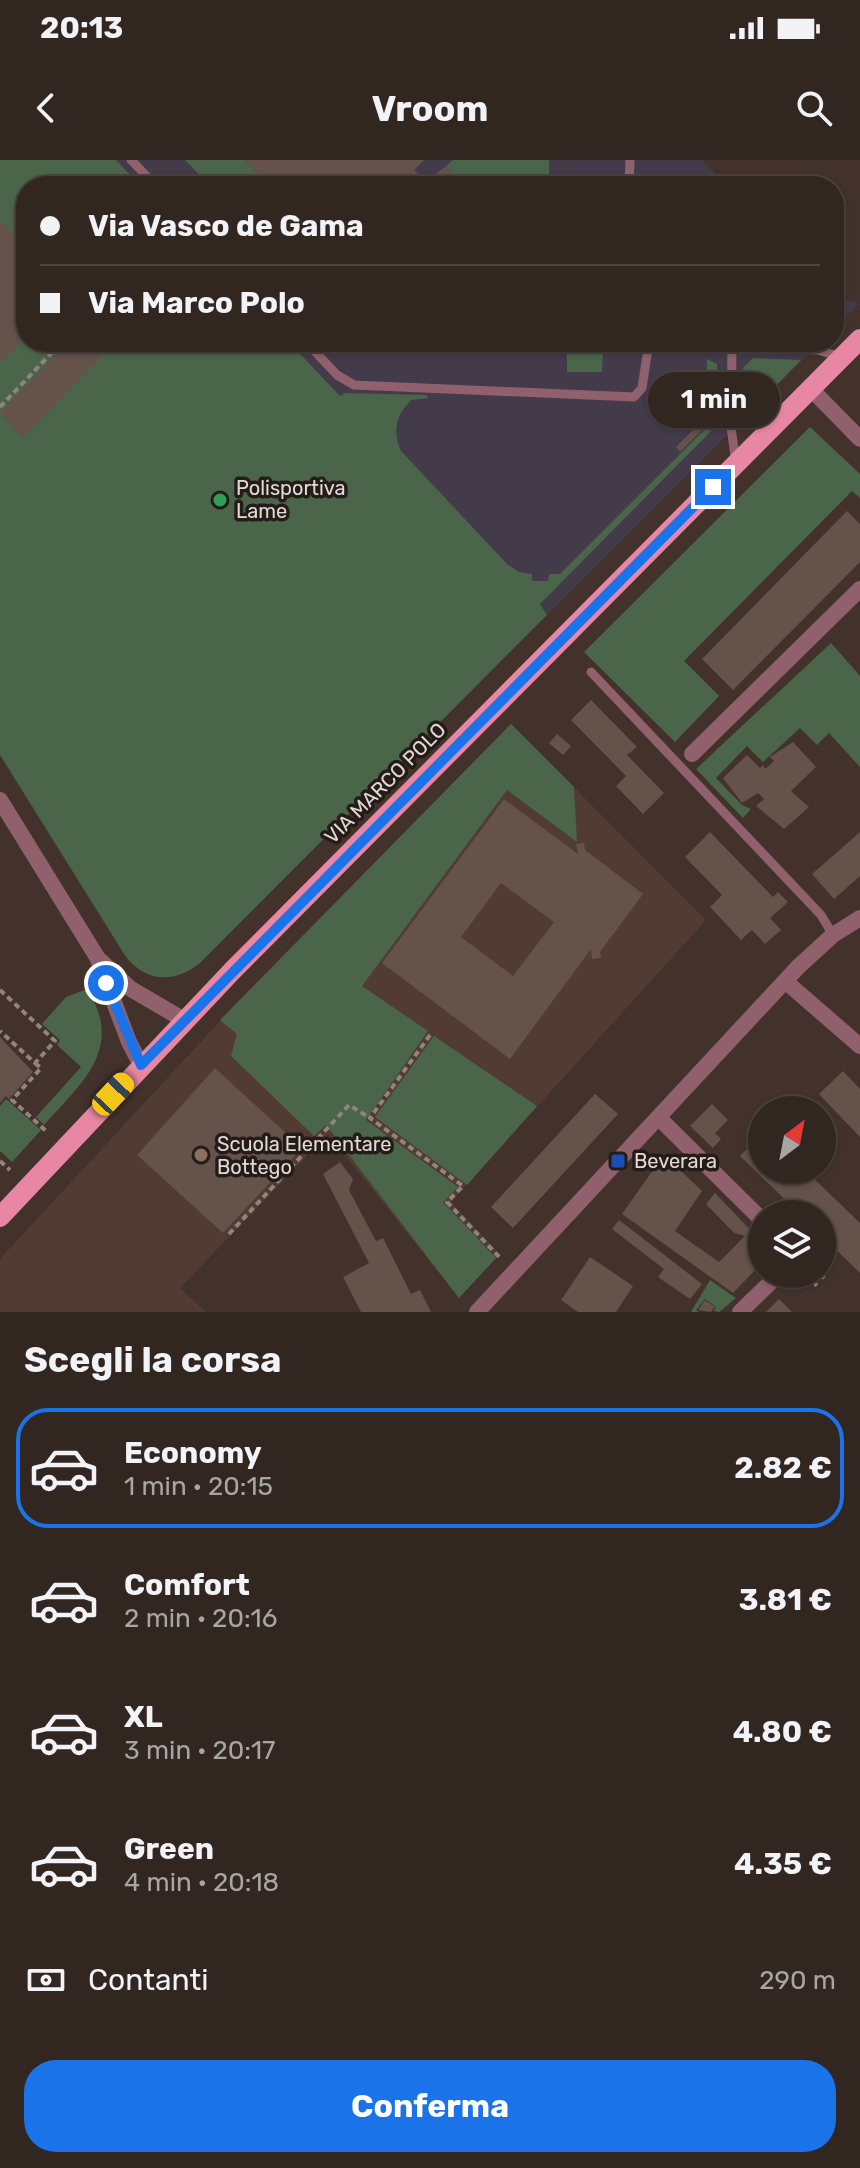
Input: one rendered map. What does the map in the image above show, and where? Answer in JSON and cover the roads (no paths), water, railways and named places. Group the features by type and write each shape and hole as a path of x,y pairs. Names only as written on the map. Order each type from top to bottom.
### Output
{"main road":[{"name":"VIA MARCO POLO","path":"0,1217 184,1020 860,339"}],"street":[{"path":"811,389 860,439"},
{"path":"692,754 860,589"},
{"path":"0,800 97,957 129,1042 141,1065"},
{"path":"477,1312 785,981 833,935 860,918"},
{"path":"97,957 131,989 184,1020"},
{"path":"785,981 860,1046"},
{"path":"659,1118 748,1206"},
{"path":"740,1312 765,1288"}],"lane":[{"path":"131,160 146,176"},
{"path":"315,352 337,375 354,385 634,397 642,388 647,352"},
{"path":"732,352 731,427 736,464"},
{"path":"824,352 842,357"},
{"path":"591,672 821,915 833,935"}],"place":[{"name":"Polisportiva Lame","path":"220,500"},
{"name":"Scuola Elementare Bottego","path":"201,1155"},
{"name":"Beverara","path":"618,1161"}]}
